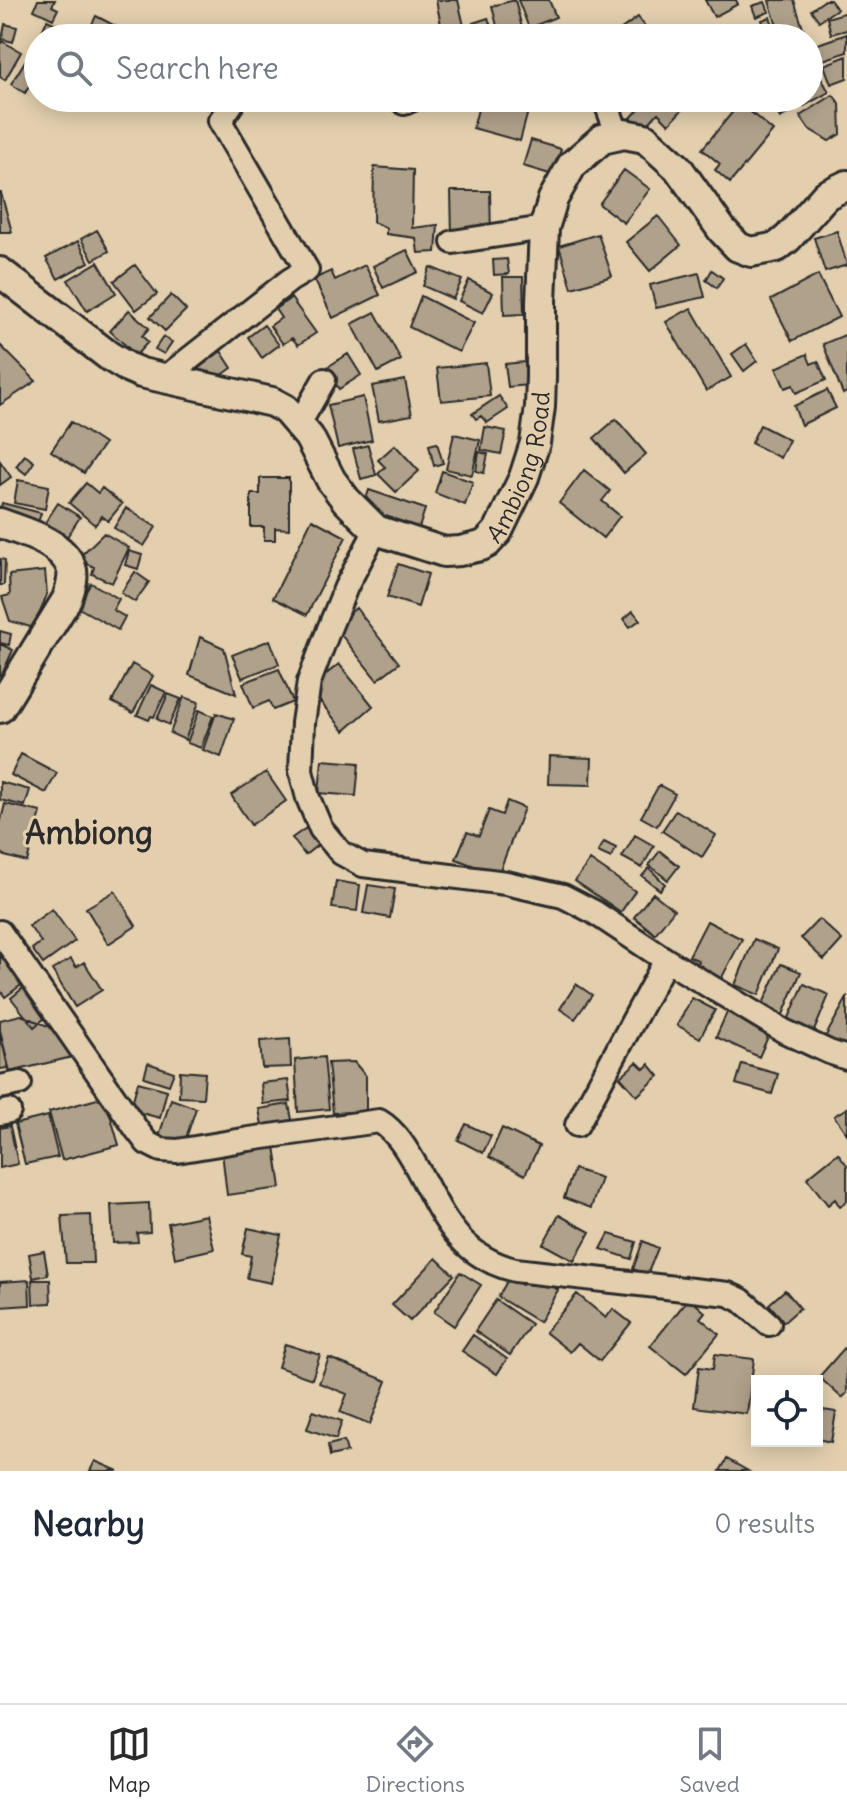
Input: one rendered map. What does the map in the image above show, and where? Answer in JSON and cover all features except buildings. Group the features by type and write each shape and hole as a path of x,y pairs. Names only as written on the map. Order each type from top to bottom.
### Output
{"main road":[{"name":"Ambiong Road","path":"0,272 127,367 141,373 272,402 285,409 309,437 331,480 346,500 376,530 444,552 481,546 498,531 524,477 535,443 541,392 544,228 553,199 572,165 602,139 618,135"},
{"path":"618,135 645,138 663,152 722,230 738,247 751,252 777,247 826,195 847,185"},
{"path":"0,523 52,545 72,568 73,581 67,599 0,708"}],"street":[{"path":"165,378 307,270 220,121 226,112"},
{"path":"609,112 618,135"},
{"path":"453,242 544,228"},
{"path":"299,424 324,380"},
{"path":"376,530 346,587 309,682 303,723 301,771 308,798 321,829 341,853 363,865 506,883 563,896 594,912 666,960 784,1031 847,1058"},
{"path":"0,932 147,1143 161,1150 177,1151 379,1121 387,1125 406,1148 459,1240 494,1265 728,1294 741,1300 769,1324"},
{"path":"577,1125 666,960"}],"district":[{"name":"Ambiong","path":"89,832"}]}
